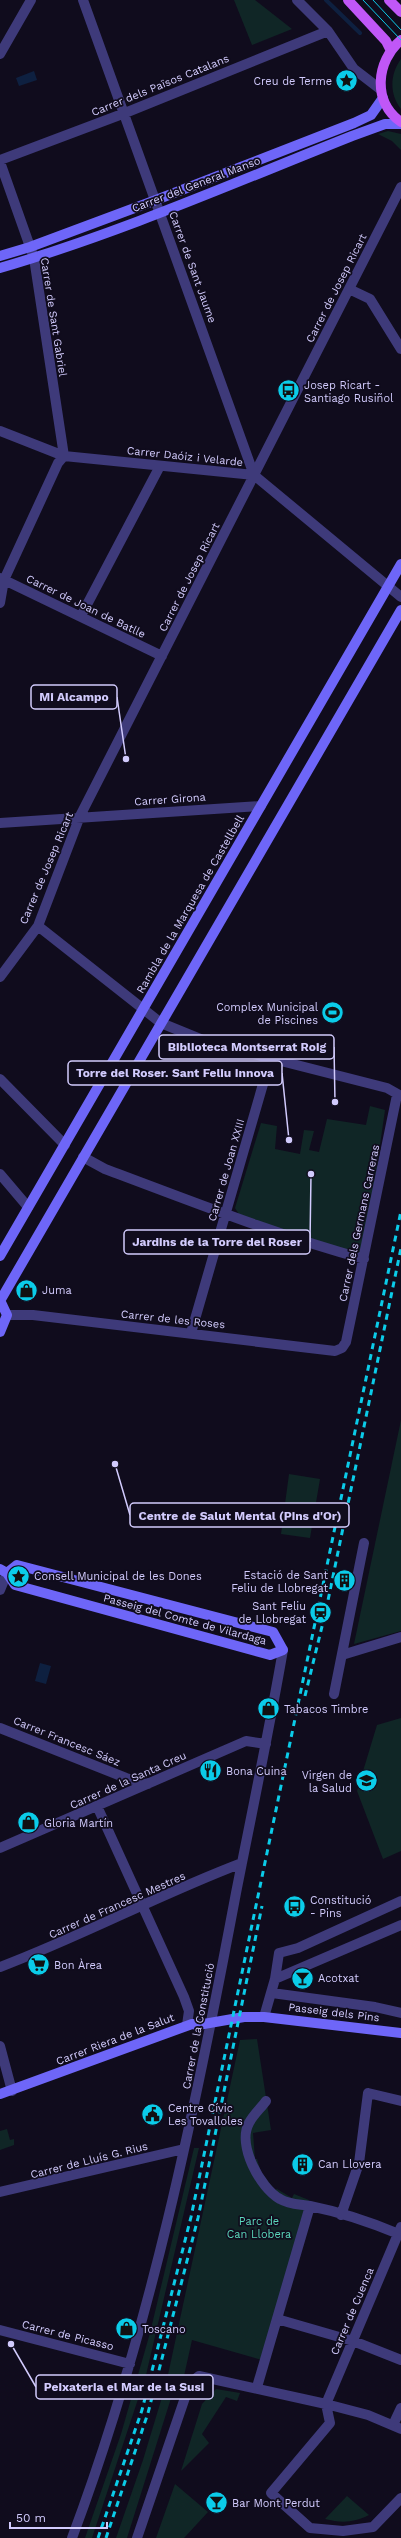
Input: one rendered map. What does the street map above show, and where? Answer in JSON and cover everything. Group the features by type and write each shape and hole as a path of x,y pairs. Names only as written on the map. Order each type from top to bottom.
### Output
{"main road":[{"path":"348,0 381,35 391,51"},
{"path":"389,0 401,12"},
{"path":"401,40 391,51 381,70 381,93 390,110 401,123"}],"street":[{"path":"0,54 32,0"},
{"name":"Carrer de Sant Jaume","path":"83,0 125,113 254,475"},
{"path":"297,0 328,31 354,69 381,93"},
{"name":"Carrer dels Països Catalans","path":"0,164 328,31"},
{"name":"Carrer del General Manso","path":"0,256 30,247 156,200 366,118 377,108 381,93"},
{"name":"Carrer del General Manso","path":"0,268 34,258 160,211 385,124 401,123"},
{"name":"Carrer de Sant Gabriel","path":"0,164 34,258 64,456"},
{"name":"Carrer de Josep Ricart","path":"0,977 38,926 80,816 401,187"},
{"path":"349,289 370,299 401,349"},
{"name":"Carrer Daóiz i Velarde","path":"0,431 64,456 254,475 401,597"},
{"path":"0,603 2,579 58,463 64,456"},
{"path":"81,616 160,466"},
{"name":"Rambla de la Marquesa de Castellbell","path":"0,1256 401,564"},
{"name":"Carrer de Joan de Batlle","path":"2,579 162,656"},
{"path":"0,1332 7,1315 0,1300 401,610"},
{"name":"Carrer Girona","path":"0,823 80,816 261,806"},
{"path":"38,926 161,1023 210,1043 270,1060 387,1088 399,1095"},
{"name":"Carrer de Joan XXIII","path":"191,1333 270,1060"},
{"path":"0,1079 65,1145"},
{"name":"Carrer dels Germans Carreras","path":"335,1351 342,1348 346,1342 399,1095"},
{"path":"83,1157 104,1169 280,1235 364,1260"},
{"path":"0,1174 28,1207"},
{"name":"Carrer de les Roses","path":"7,1315 33,1315 335,1351"},
{"path":"334,1694 364,1542"},
{"name":"Passeig del Comte de Vilardaga","path":"17,1565 273,1632 283,1650 270,1655 15,1585 3,1571 17,1565"},
{"path":"0,1590 3,1571"},
{"path":"342,1655 401,1637"},
{"name":"Carrer de la Constitució","path":"72,2538 101,2462 130,2364 184,2150 215,2008 283,1650"},
{"name":"Carrer Francesc Sáez","path":"0,1728 126,1778 148,1784"},
{"name":"Carrer de la Santa Creu","path":"0,1848 246,1741 266,1744"},
{"path":"97,1806 184,1997 189,2011 187,2025"},
{"name":"Carrer de Francesc Mestres","path":"0,1967 42,1951 242,1863"},
{"path":"264,2017 272,1993 279,1953 298,1948 401,1901"},
{"path":"275,1979 401,1925"},
{"name":"Passeig dels Pins","path":"272,1993 375,2007 401,2013"},
{"name":"Carrer Riera de la Salut","path":"0,2094 12,2091 187,2025 198,2025 244,2017 264,2017"},
{"name":"Passeig dels Pins","path":"264,2017 401,2033"},
{"path":"0,2046 12,2091"},
{"path":"341,2215 359,2163 368,2093 401,2101"},
{"path":"266,2101 249,2123 245,2135 246,2149 257,2174 270,2192 292,2204 310,2206 400,2232"},
{"name":"Carrer de Lluís G. Rius","path":"0,2192 184,2150"},
{"path":"257,2387 310,2206"},
{"name":"Carrer de Cuenca","path":"326,2404 400,2232"},
{"path":"277,2319 353,2341 401,2360"},
{"name":"Carrer de Picasso","path":"0,2330 130,2364"},
{"path":"137,2538 190,2383 199,2376 257,2387 326,2404 368,2415 397,2427 401,2408"},
{"path":"326,2404 330,2423 271,2492 310,2528 343,2531 373,2527 401,2498"}],"green space":[{"path":"234,0 255,0 292,29 252,45"},
{"path":"401,59 401,109 394,97 392,84 397,65"},
{"path":"346,72 353,75 356,82 353,89 346,92 339,89 336,82 339,75"},
{"path":"388,131 401,134 401,150 392,141 378,134"},
{"path":"370,1106 385,1110 373,1194 360,1256 240,1216 235,1208 261,1123 277,1126 275,1149 300,1154 304,1130 314,1131 309,1150 319,1152 327,1119 366,1125"},
{"path":"401,1420 401,1631 354,1644"},
{"path":"289,1474 320,1479 310,1538 281,1534"},
{"path":"401,1718 401,1851 383,1859 357,1791 377,1725"},
{"name":"Parc de Can Llobera","path":"257,2039 271,2130 253,2133 255,2159 257,2159 261,2172 275,2190 277,2189 292,2198 294,2194 309,2200 262,2360 192,2340 182,2385 172,2395 127,2538 116,2538 143,2460 166,2384 240,2040"},
{"path":"7,2129 10,2140 14,2139 14,2145 0,2150 0,2131"},
{"path":"194,2148 199,2148 146,2375 92,2538 85,2538 121,2434 150,2333"},
{"path":"216,2389 240,2393 237,2401 226,2397 202,2434 209,2443 181,2471 202,2404"},
{"path":"175,2484 208,2512 184,2538 156,2538"},
{"path":"347,2496 369,2515 358,2520 347,2522 325,2519"}],"water":[{"path":"34,71 37,80 19,86 16,78"},
{"path":"40,1663 51,1666 46,1684 35,1681"}],"waterway":[{"path":"326,0 360,33"}],"tram line":[{"path":"363,0 401,40"},
{"path":"373,0 401,30"}],"railway":[{"path":"98,2538 142,2410 191,2217 401,1211"},
{"path":"305,1696 326,1610 401,1248"},
{"path":"106,2538 148,2413 198,2218 262,1906"}],"place":[{"name":"Creu de Terme","path":"347,81"},
{"name":"Josep Ricart - Santiago Rusiñol","path":"289,391"},
{"name":"Mi Alcampo","path":"126,759"},
{"name":"Complex Municipal de Piscines","path":"333,1013"},
{"name":"Biblioteca Montserrat Roig","path":"335,1102"},
{"name":"Torre del Roser. Sant Feliu Innova","path":"289,1140"},
{"name":"Jardins de la Torre del Roser","path":"311,1174"},
{"name":"Juma","path":"27,1290"},
{"name":"Centre de Salut Mental (Pins d'Or)","path":"115,1464"},
{"name":"Consell Municipal de les Dones","path":"19,1576"},
{"name":"Estació de Sant Feliu de Llobregat","path":"344,1581"},
{"name":"Sant Feliu de Llobregat","path":"321,1612"},
{"name":"Tabacos Timbre","path":"269,1709"},
{"name":"Bona Cuina","path":"211,1771"},
{"name":"Virgen de la Salud","path":"367,1781"},
{"name":"Gloria Martín","path":"29,1823"},
{"name":"Constitució - Pins","path":"294,1906"},
{"name":"Bon Àrea","path":"38,1965"},
{"name":"Acotxat","path":"303,1978"},
{"name":"Centre Cívic Les Tovalloles","path":"153,2114"},
{"name":"Can Llovera","path":"302,2164"},
{"name":"Toscano","path":"126,2329"},
{"name":"Peixateria el Mar de la Susi","path":"11,2344"},
{"name":"Bar Mont Perdut","path":"216,2503"}]}
